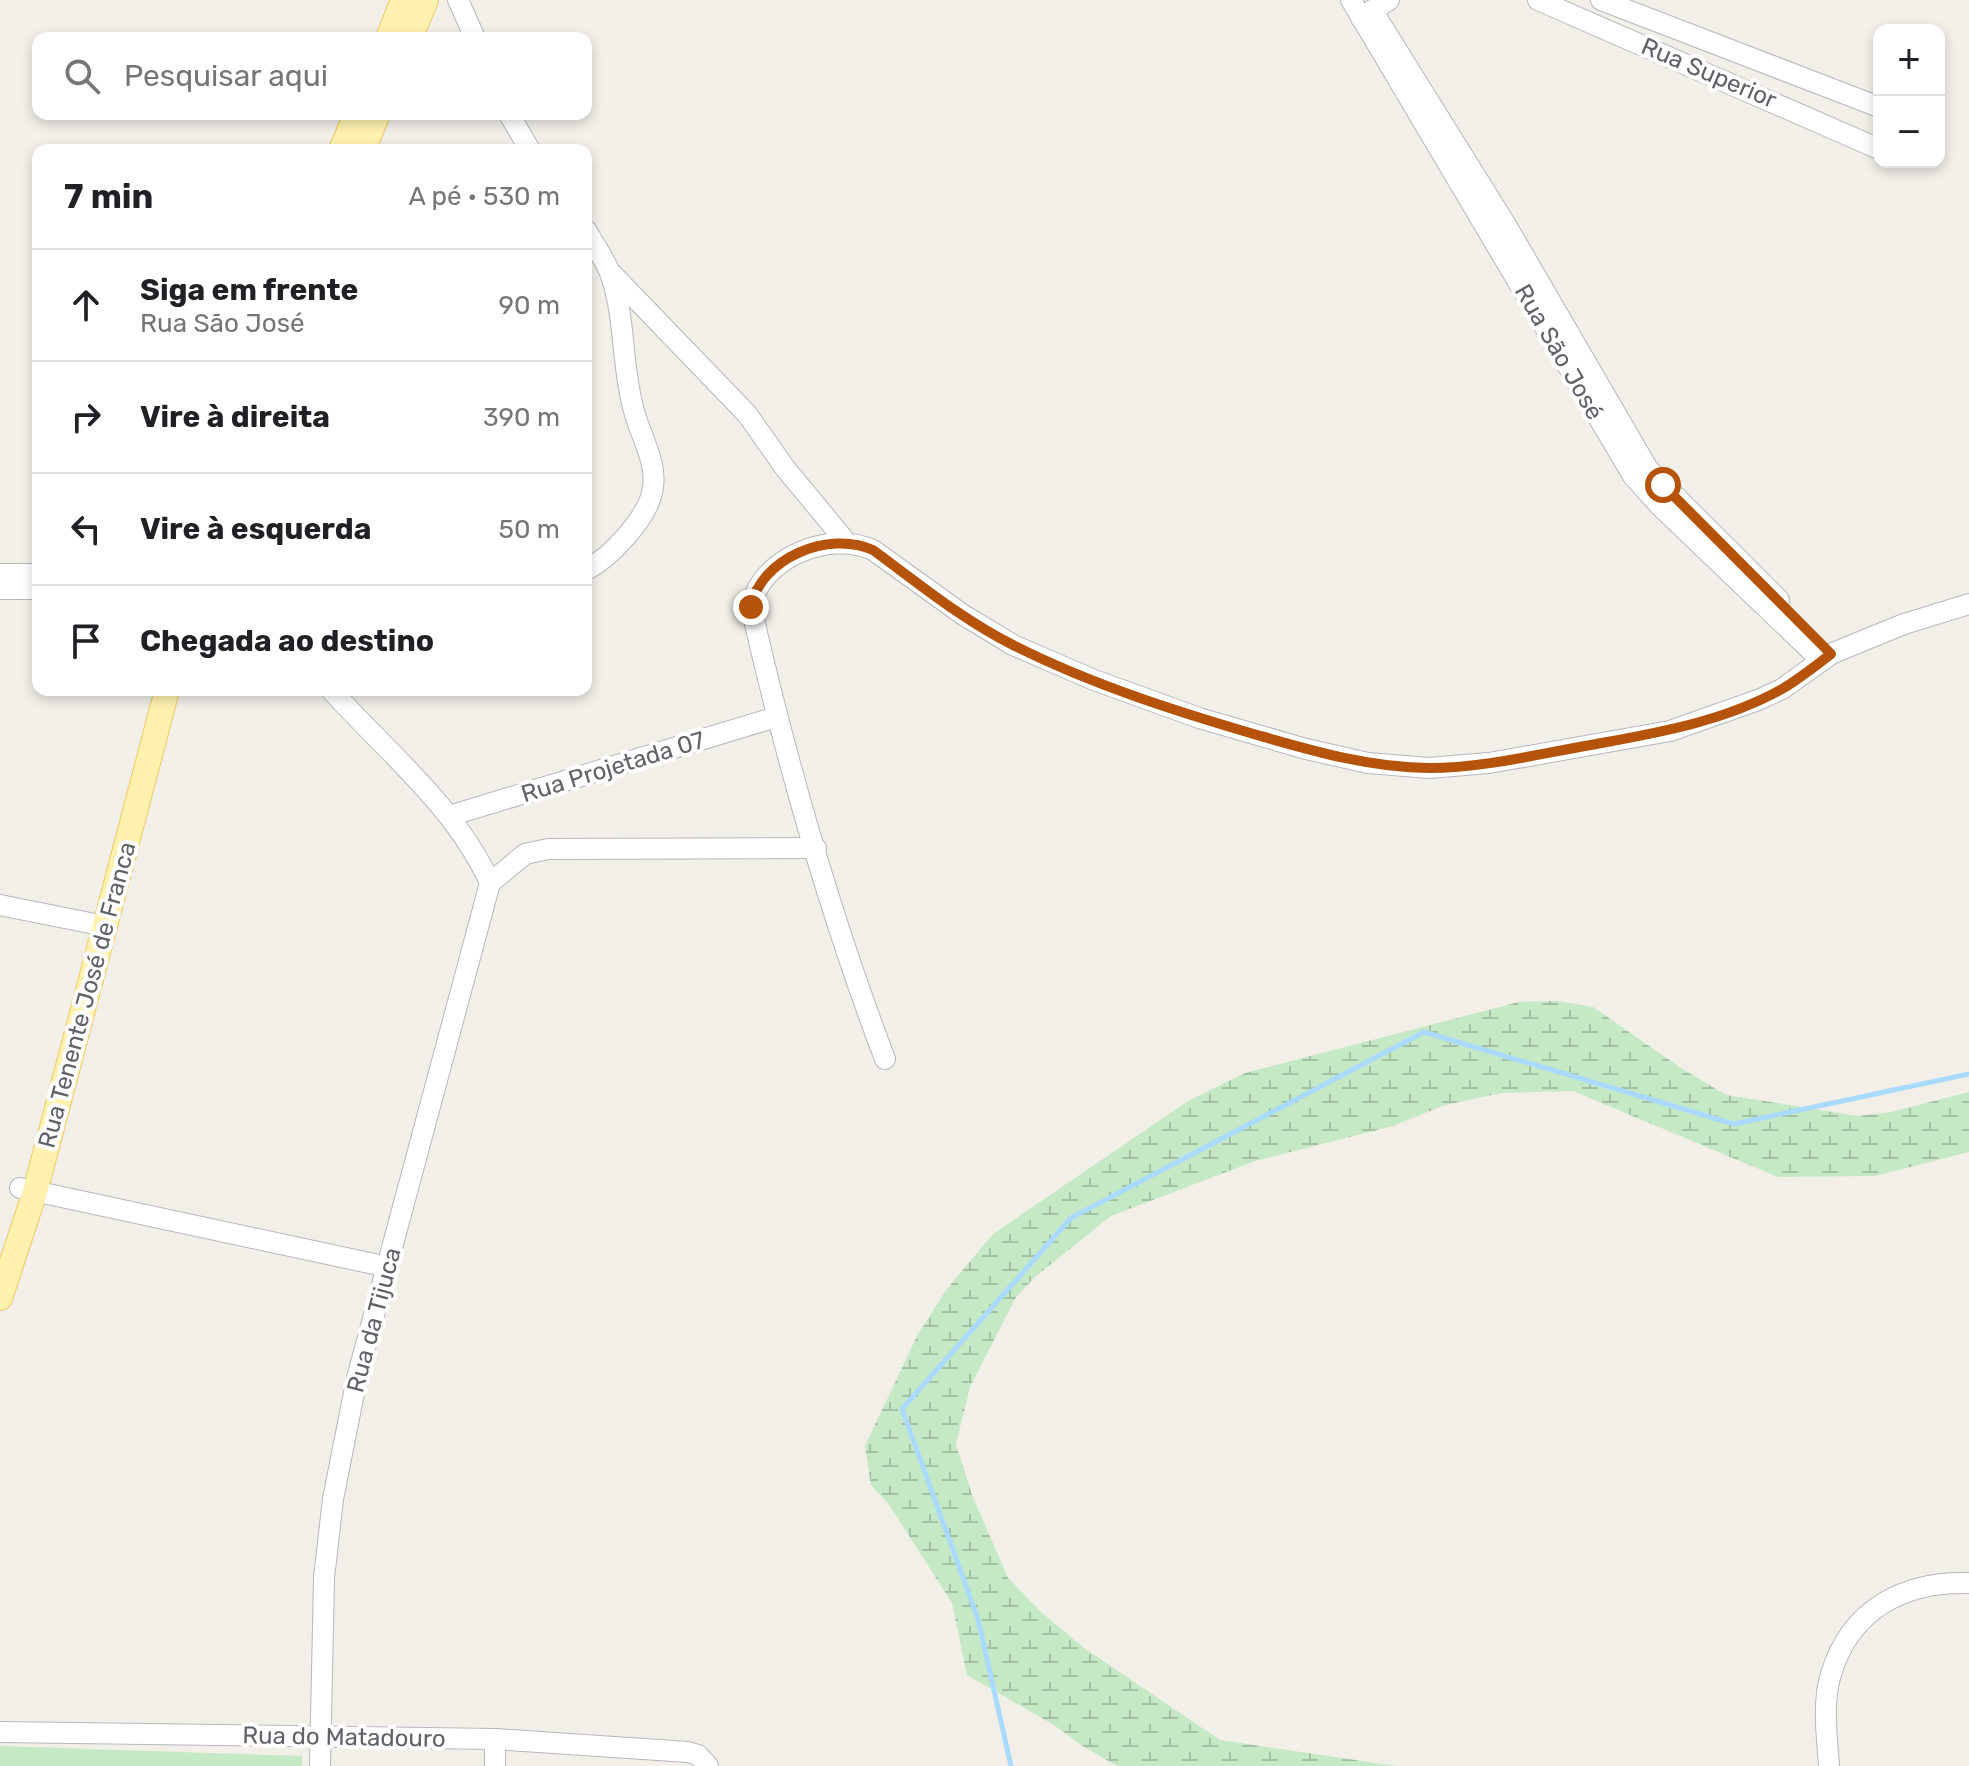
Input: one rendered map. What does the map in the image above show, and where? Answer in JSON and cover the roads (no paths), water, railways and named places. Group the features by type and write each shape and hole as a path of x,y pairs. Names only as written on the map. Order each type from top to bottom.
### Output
{"main road":[{"path":"390,32 403,0"},
{"path":"413,32 426,0"},
{"path":"344,144 354,120"},
{"path":"366,144 376,120"},
{"name":"Rua Tenente José de Franca","path":"0,1298 97,924 149,696"},
{"name":"Rua Tenente José de Franca","path":"97,924 165,696"},
{"name":"Rua Tenente José de Franca","path":"0,1251 28,1190"}],"street":[{"path":"458,0 472,32"},
{"name":"Rua Superior","path":"1538,0 1873,146"},
{"name":"Rua Superior","path":"1601,0 1873,105"},
{"name":"Rua São José","path":"1368,6 1497,229 1633,476 1660,506 1827,658"},
{"path":"1692,65 1701,40"},
{"path":"1834,128 1845,95"},
{"path":"512,120 526,144"},
{"path":"592,241 609,271 615,292 633,409 654,474 653,492 646,511 611,551 592,565"},
{"path":"609,271 747,414 785,468 847,543"},
{"path":"885,1059 856,982 776,717 751,607 754,591 765,575 783,562 823,545 847,543 873,550 962,614 1013,645 1094,680 1199,718 1306,749 1368,763 1429,768 1489,763 1670,731 1758,700 1782,689 1827,658 1904,624 1969,604"},
{"path":"0,574 32,574"},
{"path":"0,589 32,589"},
{"path":"337,696 449,816 478,857 490,883 525,854 548,849 816,848"},
{"name":"Rua Projetada 07","path":"449,816 776,717"},
{"name":"Rua da Tijuca","path":"320,1766 324,1578 333,1499 357,1378 490,883"},
{"path":"0,905 97,924"},
{"path":"28,1190 388,1267"},
{"path":"1829,1766 1826,1713 1830,1675 1843,1646 1861,1621 1887,1600 1914,1588 1940,1582 1969,1583"},
{"name":"Rua do Matadouro","path":"0,1732 495,1739 688,1752 698,1755 708,1766"},
{"path":"495,1739 495,1766"}],"waterway":[{"path":"1011,1766 978,1619 902,1409 1071,1218 1424,1032 1734,1124 1969,1074"}]}
